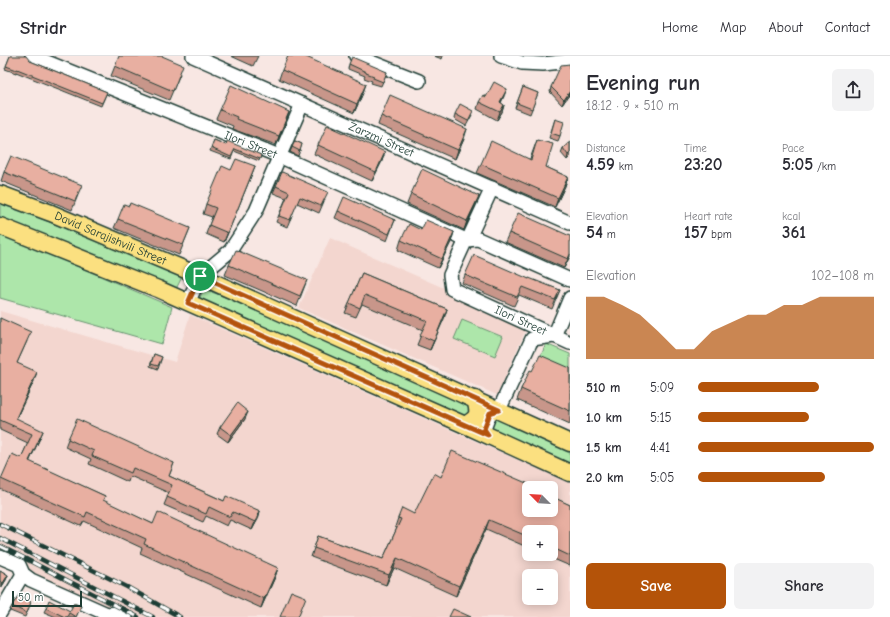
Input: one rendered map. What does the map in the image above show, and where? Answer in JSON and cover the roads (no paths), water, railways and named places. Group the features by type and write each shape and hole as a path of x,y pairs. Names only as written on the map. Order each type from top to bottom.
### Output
{"main road":[{"name":"David Sarajishvili Street","path":"0,194 51,213 200,276 570,443"},
{"path":"0,226 158,289 465,424 570,474"},
{"path":"465,424 475,419 478,411 475,399"}],"street":[{"name":"Ilori Street","path":"32,56 279,156 467,240 478,239 570,280"},
{"name":"Zarzmi Street","path":"193,56 570,223"},
{"path":"356,56 419,81"},
{"path":"501,56 522,63 543,64 570,61"},
{"path":"188,303 200,276 230,251 256,211 302,104"},
{"path":"467,240 492,188"},
{"name":"Ilori Street","path":"467,240 450,275 452,289 570,343"},
{"path":"488,435 484,429 490,413 499,410 532,338 554,336 570,298"},
{"path":"0,557 19,565 23,574 31,580 107,614 118,613 126,617"},
{"path":"0,613 23,574"}],"railway":[{"path":"0,524 127,587 180,617"},
{"path":"0,538 153,617"},
{"path":"0,546 138,617"}]}
